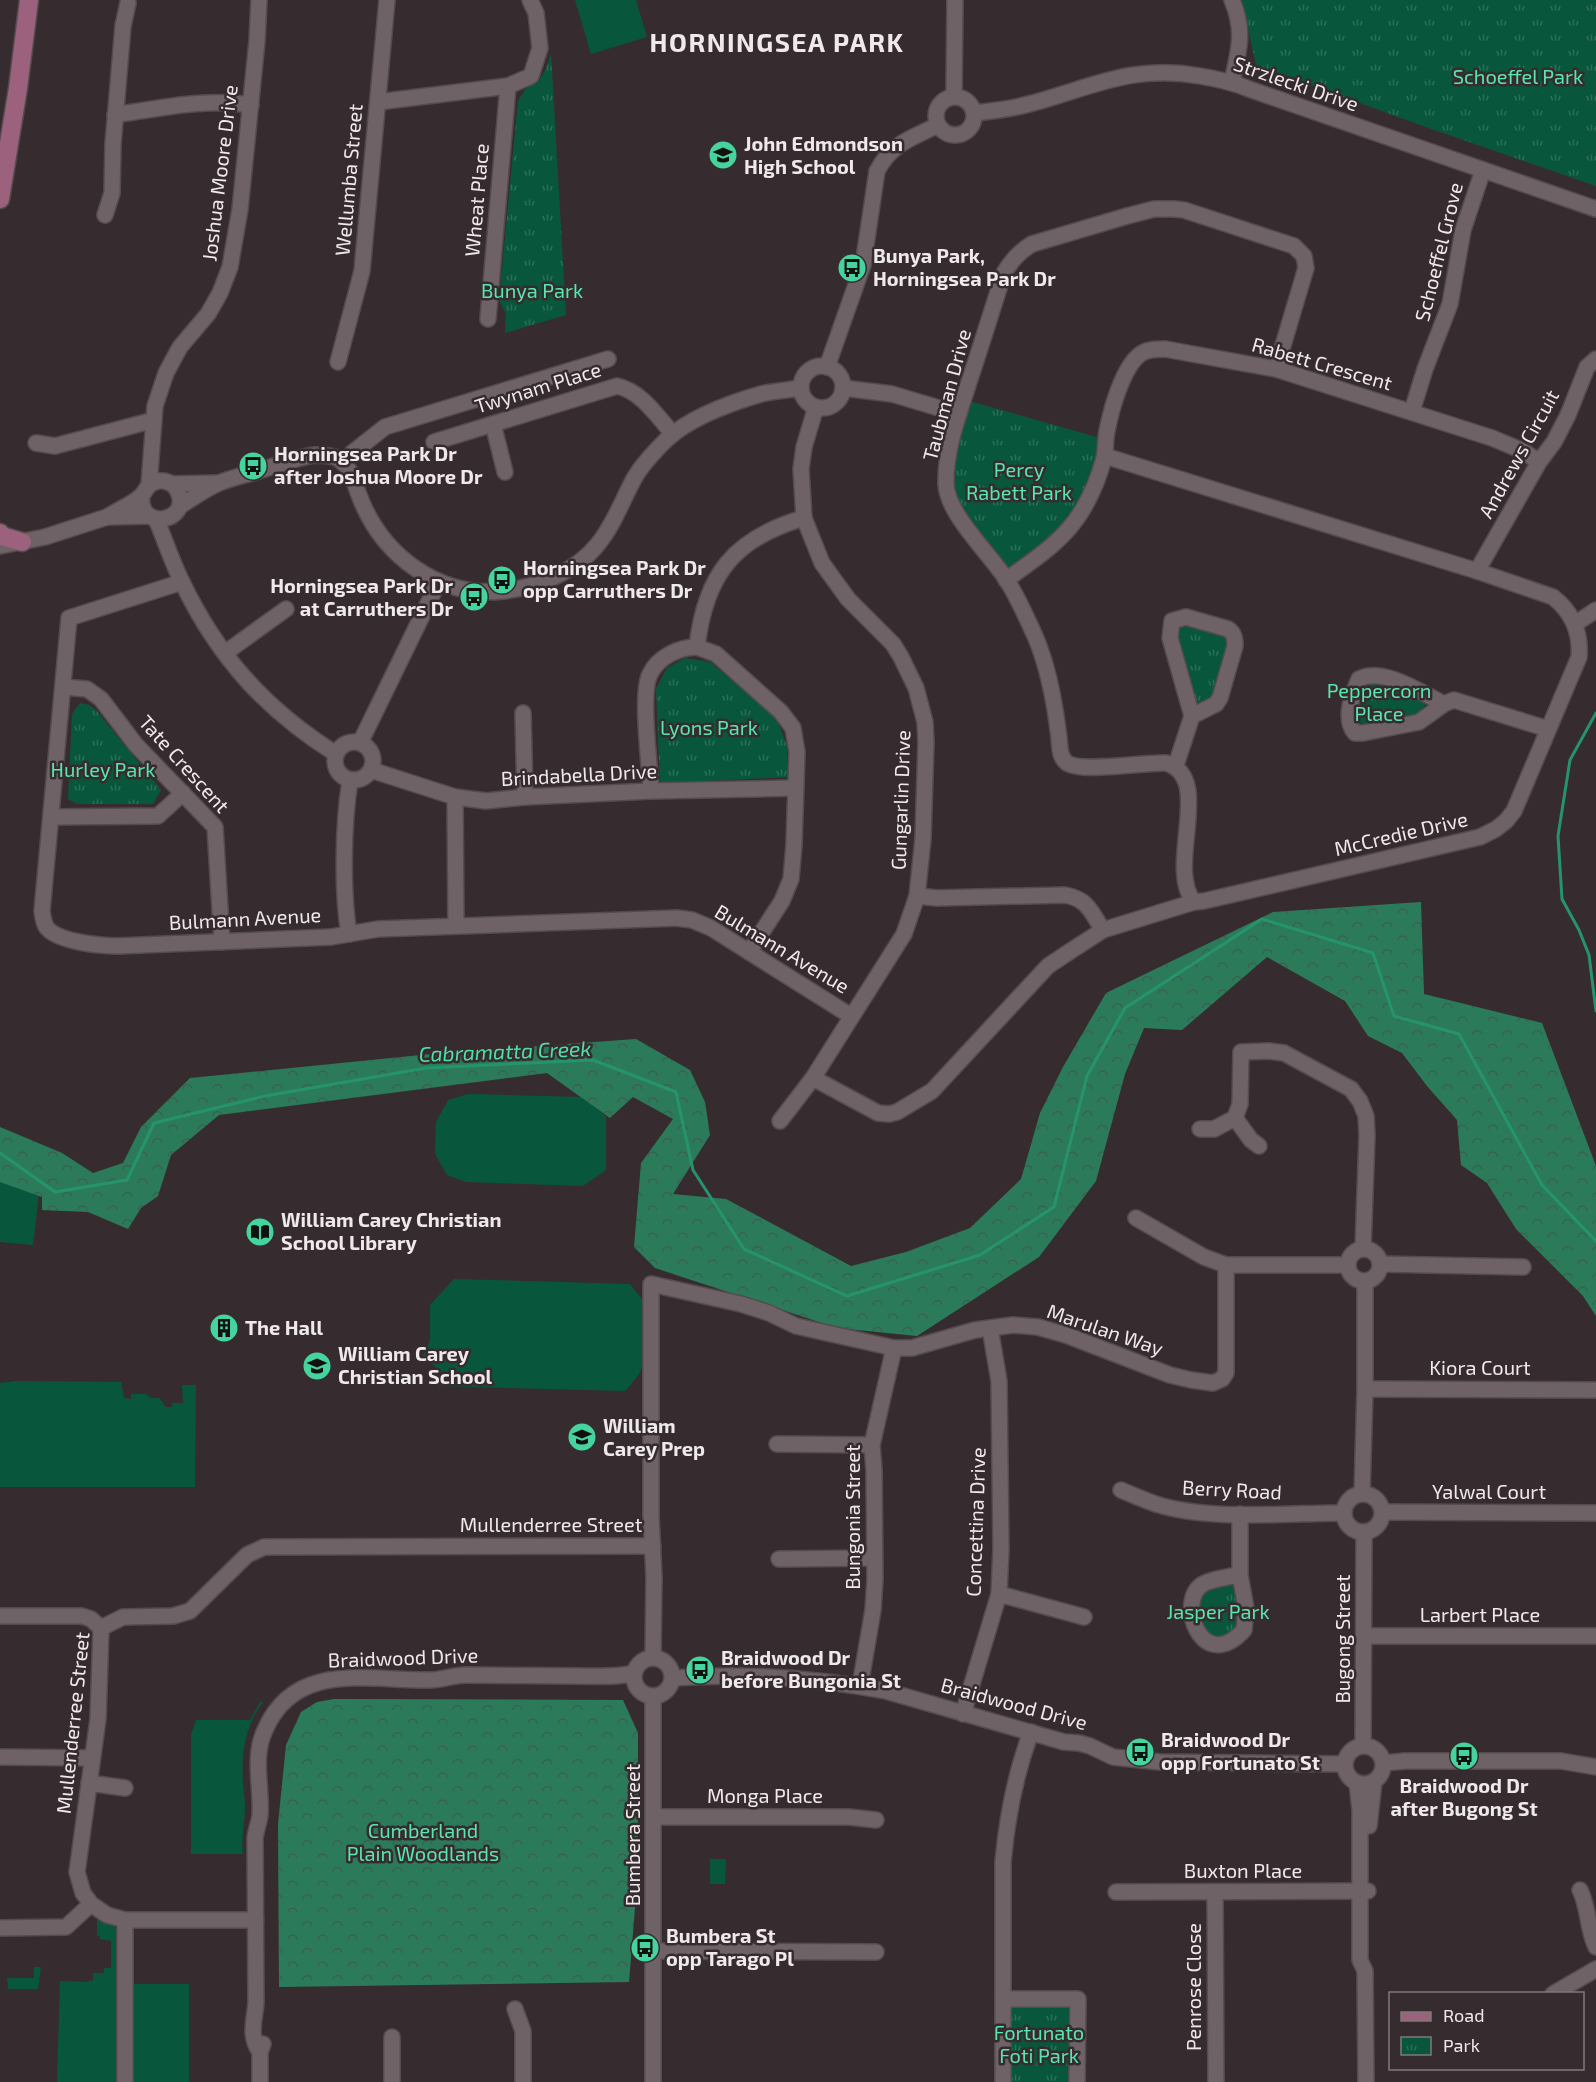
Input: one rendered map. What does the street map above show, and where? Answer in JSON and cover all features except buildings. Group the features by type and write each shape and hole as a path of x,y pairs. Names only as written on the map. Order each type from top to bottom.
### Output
{"main road":[{"path":"0,199 20,77 29,0"},
{"path":"0,533 2,536 22,542"}],"street":[{"name":"Joshua Moore Drive","path":"146,490 160,389 172,359 189,334 208,314 231,267 240,209 260,0"},
{"name":"Wellumba Street","path":"338,362 362,271 387,0"},
{"path":"378,102 508,86 531,76 540,48 536,13 530,0"},
{"path":"954,96 956,0"},
{"path":"1232,0 1238,16 1241,41 1232,82"},
{"path":"105,215 112,193 115,115 123,26 128,3"},
{"name":"Strzlecki Drive","path":"975,113 1029,104 1106,80 1141,73 1172,72 1232,82 1596,209"},
{"name":"Wheat Place","path":"488,319 508,86"},
{"path":"954,96 968,100 975,113 971,127 964,134 949,134 938,125 936,115 938,107 943,100 954,96"},
{"path":"115,115 214,101 251,105"},
{"path":"826,367 863,265 877,171 883,160 899,144 938,125"},
{"name":"Schoeffel Grove","path":"1412,411 1425,369 1450,304 1463,230 1483,170"},
{"name":"Taubman Drive","path":"1176,765 1155,762 1085,767 1066,763 1061,756 1056,711 1044,663 1022,607 1006,580 963,523 952,505 946,487 947,468 959,414 1004,273 1019,252 1032,244 1154,209 1184,210 1294,246 1304,256 1306,268 1276,369"},
{"name":"Rabett Crescent","path":"1006,580 1058,542 1081,512 1096,485 1105,456 1107,430 1119,390 1129,367 1141,354 1150,350 1165,349 1276,369 1412,411 1513,446 1539,462"},
{"path":"344,463 352,453 385,427 608,359"},
{"name":"Andrews Circuit","path":"1477,571 1539,462 1554,442 1568,415 1587,367 1596,359"},
{"path":"816,367 826,367 838,374 843,388 834,404 825,408 816,407 805,400 801,388 807,373 816,367"},
{"name":"Twynam Place","path":"434,442 617,386 628,388 636,393 673,434"},
{"path":"0,546 22,542 107,517 153,517 162,520 220,483 311,456 330,456 344,463 351,472 360,500 378,532 397,554 438,583 474,591 503,591 541,582 569,569 584,558 600,543 645,462 673,434 698,419 744,400 762,394 801,388"},
{"path":"843,388 891,393 959,414"},
{"name":"Gungarlin Drive","path":"780,1121 813,1078 903,934 917,896 923,838 925,722 910,673 893,644 848,599 822,563 804,518 801,470 804,447 816,407"},
{"path":"36,443 55,446 154,420"},
{"path":"493,424 505,472"},
{"name":"Joshua Moore Drive","path":"154,440 169,483"},
{"name":"McCredie Drive","path":"813,1078 878,1113 897,1112 932,1091 1048,966 1103,930 1194,902 1471,840 1487,834 1506,821 1514,811 1579,657 1575,624 1562,604 1553,597 1477,571 1105,456"},
{"path":"107,517 154,482 220,483"},
{"path":"169,483 179,494 173,558"},
{"path":"146,490 143,507 153,517 182,582 225,653 250,687 270,706 336,754"},
{"path":"697,647 700,622 707,597 721,571 739,550 759,535 804,518"},
{"name":"Bulmann Avenue","path":"182,582 69,618 42,911 49,931 83,943 101,946 331,937 378,929 677,918 692,920 711,928 851,1016"},
{"path":"360,743 438,583"},
{"path":"225,653 286,609"},
{"path":"1575,624 1596,610"},
{"path":"1192,716 1216,704 1220,698 1236,646 1232,632 1228,628 1186,617 1172,621 1170,638 1192,716 1176,765 1188,783 1190,795 1183,860 1189,896 1194,902"},
{"path":"651,791 646,690 649,676 655,665 667,656 679,650 697,647 716,654 788,719 796,746 791,879 782,901 749,952"},
{"path":"1444,704 1412,687 1371,675 1359,680 1348,718 1350,727 1355,733 1364,733 1419,722 1444,704 1454,700 1548,729"},
{"name":"Tate Crescent","path":"63,687 87,689 101,699 136,745 215,827 222,942"},
{"path":"523,713 525,797"},
{"path":"360,743 371,752 373,760 371,770 364,778 350,781 345,779 337,772 334,765 336,754 345,744 360,743"},
{"name":"Brindabella Drive","path":"371,770 455,797 486,801 651,791 794,788"},
{"path":"349,934 345,876 347,803 350,781"},
{"path":"51,817 158,816 183,793"},
{"path":"455,797 456,926"},
{"path":"917,896 937,898 1075,896 1086,904 1103,930"},
{"path":"1200,1129 1214,1129 1235,1118 1240,1104 1241,1052 1284,1053 1351,1089 1360,1101 1366,1116 1363,1249"},
{"path":"1235,1118 1251,1140 1259,1146"},
{"path":"1136,1218 1204,1257 1226,1264 1347,1265"},
{"path":"1363,1249 1374,1252 1380,1264 1376,1276 1365,1282 1357,1280 1350,1274 1347,1265 1351,1255 1356,1250 1363,1249"},
{"name":"Marulan Way","path":"653,1546 651,1284 741,1304 769,1313 796,1326 894,1348 912,1348 975,1330 1013,1325 1038,1327 1066,1335 1170,1375 1202,1382 1218,1382 1226,1373 1226,1264"},
{"path":"1380,1264 1523,1267"},
{"path":"1362,1494 1365,1282"},
{"name":"Concettina Drive","path":"963,1714 999,1594 1001,1549 999,1381 990,1328"},
{"name":"Bungonia Street","path":"860,1686 873,1610 874,1470 872,1445 894,1348"},
{"name":"Kiora Court","path":"1365,1389 1594,1390"},
{"path":"777,1444 872,1445"},
{"name":"Berry Road","path":"1121,1490 1156,1504 1193,1511 1240,1514 1344,1513"},
{"path":"1362,1494 1376,1498 1383,1512 1381,1522 1377,1527 1364,1533 1355,1531 1347,1524 1344,1513 1348,1501 1362,1494"},
{"name":"Yalwal Court","path":"1383,1512 1596,1513"},
{"path":"1240,1514 1240,1575 1246,1608 1244,1630 1225,1644 1207,1642 1200,1638 1195,1629 1194,1595 1203,1584 1240,1575"},
{"name":"Bugong Street","path":"1363,1745 1364,1533"},
{"path":"653,1546 653,1657"},
{"name":"Mullenderree Street","path":"91,1904 80,1885 77,1866 99,1704 101,1628 123,1617 173,1616 190,1611 247,1555 264,1547 653,1546"},
{"path":"779,1559 874,1558"},
{"path":"999,1594 1084,1617"},
{"path":"0,1616 82,1616 91,1619 101,1628"},
{"name":"Larbert Place","path":"1364,1636 1596,1636"},
{"path":"653,1657 669,1665 673,1678 669,1689 653,1696 638,1689 634,1673 640,1662 653,1657"},
{"name":"Braidwood Drive","path":"260,2082 260,2052 256,2047 252,2025 255,2016 255,1838 260,1815 258,1757 261,1741 271,1717 283,1702 311,1684 334,1679 427,1680 459,1675 609,1676 634,1673"},
{"name":"Braidwood Drive","path":"673,1678 766,1678 860,1686 886,1691 1064,1742 1090,1746 1113,1757 1160,1762 1345,1764"},
{"name":"Bumbera Street","path":"653,1696 653,2082"},
{"path":"1003,2082 1003,1862 1015,1781 1030,1732"},
{"path":"1363,1745 1379,1752 1384,1763 1382,1774 1369,1784 1357,1783 1348,1775 1345,1764 1348,1754 1363,1745"},
{"path":"0,1757 92,1758"},
{"path":"1384,1763 1561,1761 1596,1767"},
{"path":"1366,2082 1365,1971 1360,1960 1374,1782"},
{"path":"89,1783 125,1788"},
{"path":"1357,1783 1365,1891"},
{"name":"Monga Place","path":"654,1817 849,1817 876,1820"},
{"path":"1580,1890 1586,1904 1591,1934 1596,1947"},
{"name":"Buxton Place","path":"1116,1892 1365,1891"},
{"name":"Penrose Close","path":"1215,1893 1216,2082"},
{"path":"0,1928 66,1927 91,1904 107,1915 125,1920 256,1920"},
{"path":"125,1920 125,2082"},
{"path":"654,1951 876,1952"},
{"path":"1556,1992 1596,1969"},
{"path":"1003,1999 1078,1999 1077,2082"},
{"path":"515,2009 522,2031 523,2082"},
{"path":"392,2037 392,2082"}],"green space":[{"path":"575,0 636,0 647,37 591,54"},
{"name":"Schoeffel Park","path":"1242,0 1596,0 1596,186 1256,65"},
{"name":"Bunya Park","path":"551,54 566,315 505,333 506,314 499,300 518,101 526,88 537,83 546,69"},
{"name":"Percy Rabett Park","path":"969,401 1100,438 1089,484 1070,516 1043,544 1007,574 964,513 954,486 952,473 954,455"},
{"path":"1181,623 1228,635 1232,642 1215,698 1194,710 1175,631"},
{"name":"Lyons Park","path":"685,658 710,662 776,716 787,746 788,777 660,783 656,689 667,668"},
{"name":"Peppercorn Place","path":"1376,679 1426,701 1423,711 1418,715 1383,724 1373,725 1359,722 1354,712 1357,699 1364,683"},
{"name":"Hurley Park","path":"80,703 95,709 161,790 153,804 77,804 68,799 72,714"},
{"path":"1421,902 1424,994 1542,1023 1596,1166 1596,1316 1583,1296 1516,1229 1487,1183 1461,1165 1457,1120 1402,1053 1368,1036 1345,1001 1267,957 1182,1030 1144,1028 1125,1074 1096,1181 1039,1257 917,1336 837,1328 655,1268 634,1247 641,1163 673,1119 633,1097 610,1118 547,1073 219,1115 171,1155 158,1196 141,1208 128,1229 88,1212 42,1210 42,1197 0,1182 0,1127 62,1153 93,1173 123,1163 141,1127 190,1078 431,1054 636,1039 690,1070 705,1102 710,1135 673,1194 726,1199 851,1266 906,1252 970,1228 1021,1179 1040,1113 1063,1067 1106,993 1273,912"},
{"path":"468,1094 581,1097 606,1116 606,1170 583,1186 466,1182 447,1175 435,1154 436,1122 448,1100"},
{"path":"0,1180 40,1185 33,1245 0,1242"},
{"path":"454,1279 630,1284 642,1299 643,1365 638,1376 625,1391 434,1386 435,1366 422,1358 430,1341 430,1305"},
{"path":"17,1381 121,1382 124,1398 131,1399 131,1394 146,1394 151,1398 159,1398 166,1407 172,1407 172,1403 183,1403 182,1385 196,1385 195,1487 0,1487 0,1383"},
{"name":"Jasper Park","path":"1238,1582 1240,1627 1220,1642 1197,1625 1200,1592 1207,1588"},
{"name":"Cumberland Plain Woodlands","path":"334,1699 623,1700 638,1733 638,1871 629,1982 279,1987 278,1824 286,1745 301,1712 317,1702"},
{"path":"260,1702 263,1702 248,1730 244,1751 243,1854 191,1854 191,1735 196,1720 250,1720"},
{"path":"710,1859 726,1859 725,1884 710,1884"},
{"path":"97,1916 114,1925 119,1935 119,2082 57,2082 60,1981 86,1982 93,1980 93,1973 104,1973 104,1968 111,1968 111,1941 100,1939 100,1936 97,1936"},
{"path":"34,1967 41,1967 38,1989 8,1989 7,1978 34,1978"},
{"path":"130,1984 189,1984 189,2082 130,2082"},
{"name":"Fortunato Foti Park","path":"1012,2003 1069,2005 1072,2010 1072,2082 1006,2082 1007,2007"}],"waterway":[{"path":"1596,713 1570,760 1558,836 1562,899 1579,930 1589,955 1596,1011"},
{"name":"Cabramatta Creek","path":"0,1153 55,1192 127,1180 154,1123 265,1096 426,1068 593,1060 676,1092 693,1170 744,1249 847,1296 980,1255 1054,1207 1087,1076 1125,1008 1262,919 1373,953 1394,1016 1459,1034 1542,1185 1596,1241"}],"place":[{"name":"John Edmondson High School","path":"723,155"},
{"name":"Bunya Park, Horningsea Park Dr","path":"852,268"},
{"name":"Horningsea Park Dr after Joshua Moore Dr","path":"253,466"},
{"name":"Horningsea Park Dr opp Carruthers Dr","path":"502,580"},
{"name":"Horningsea Park Dr at Carruthers Dr","path":"474,597"},
{"name":"William Carey Christian School Library","path":"260,1232"},
{"name":"The Hall","path":"224,1328"},
{"name":"William Carey Christian School","path":"317,1366"},
{"name":"William Carey Prep","path":"582,1437"},
{"name":"Braidwood Dr before Bungonia St","path":"700,1670"},
{"name":"Braidwood Dr opp Fortunato St","path":"1140,1752"},
{"name":"Braidwood Dr after Bugong St","path":"1464,1756"},
{"name":"Bumbera St opp Tarago Pl","path":"645,1948"}],"district":[{"name":"HORNINGSEA PARK","path":"777,43"}]}
